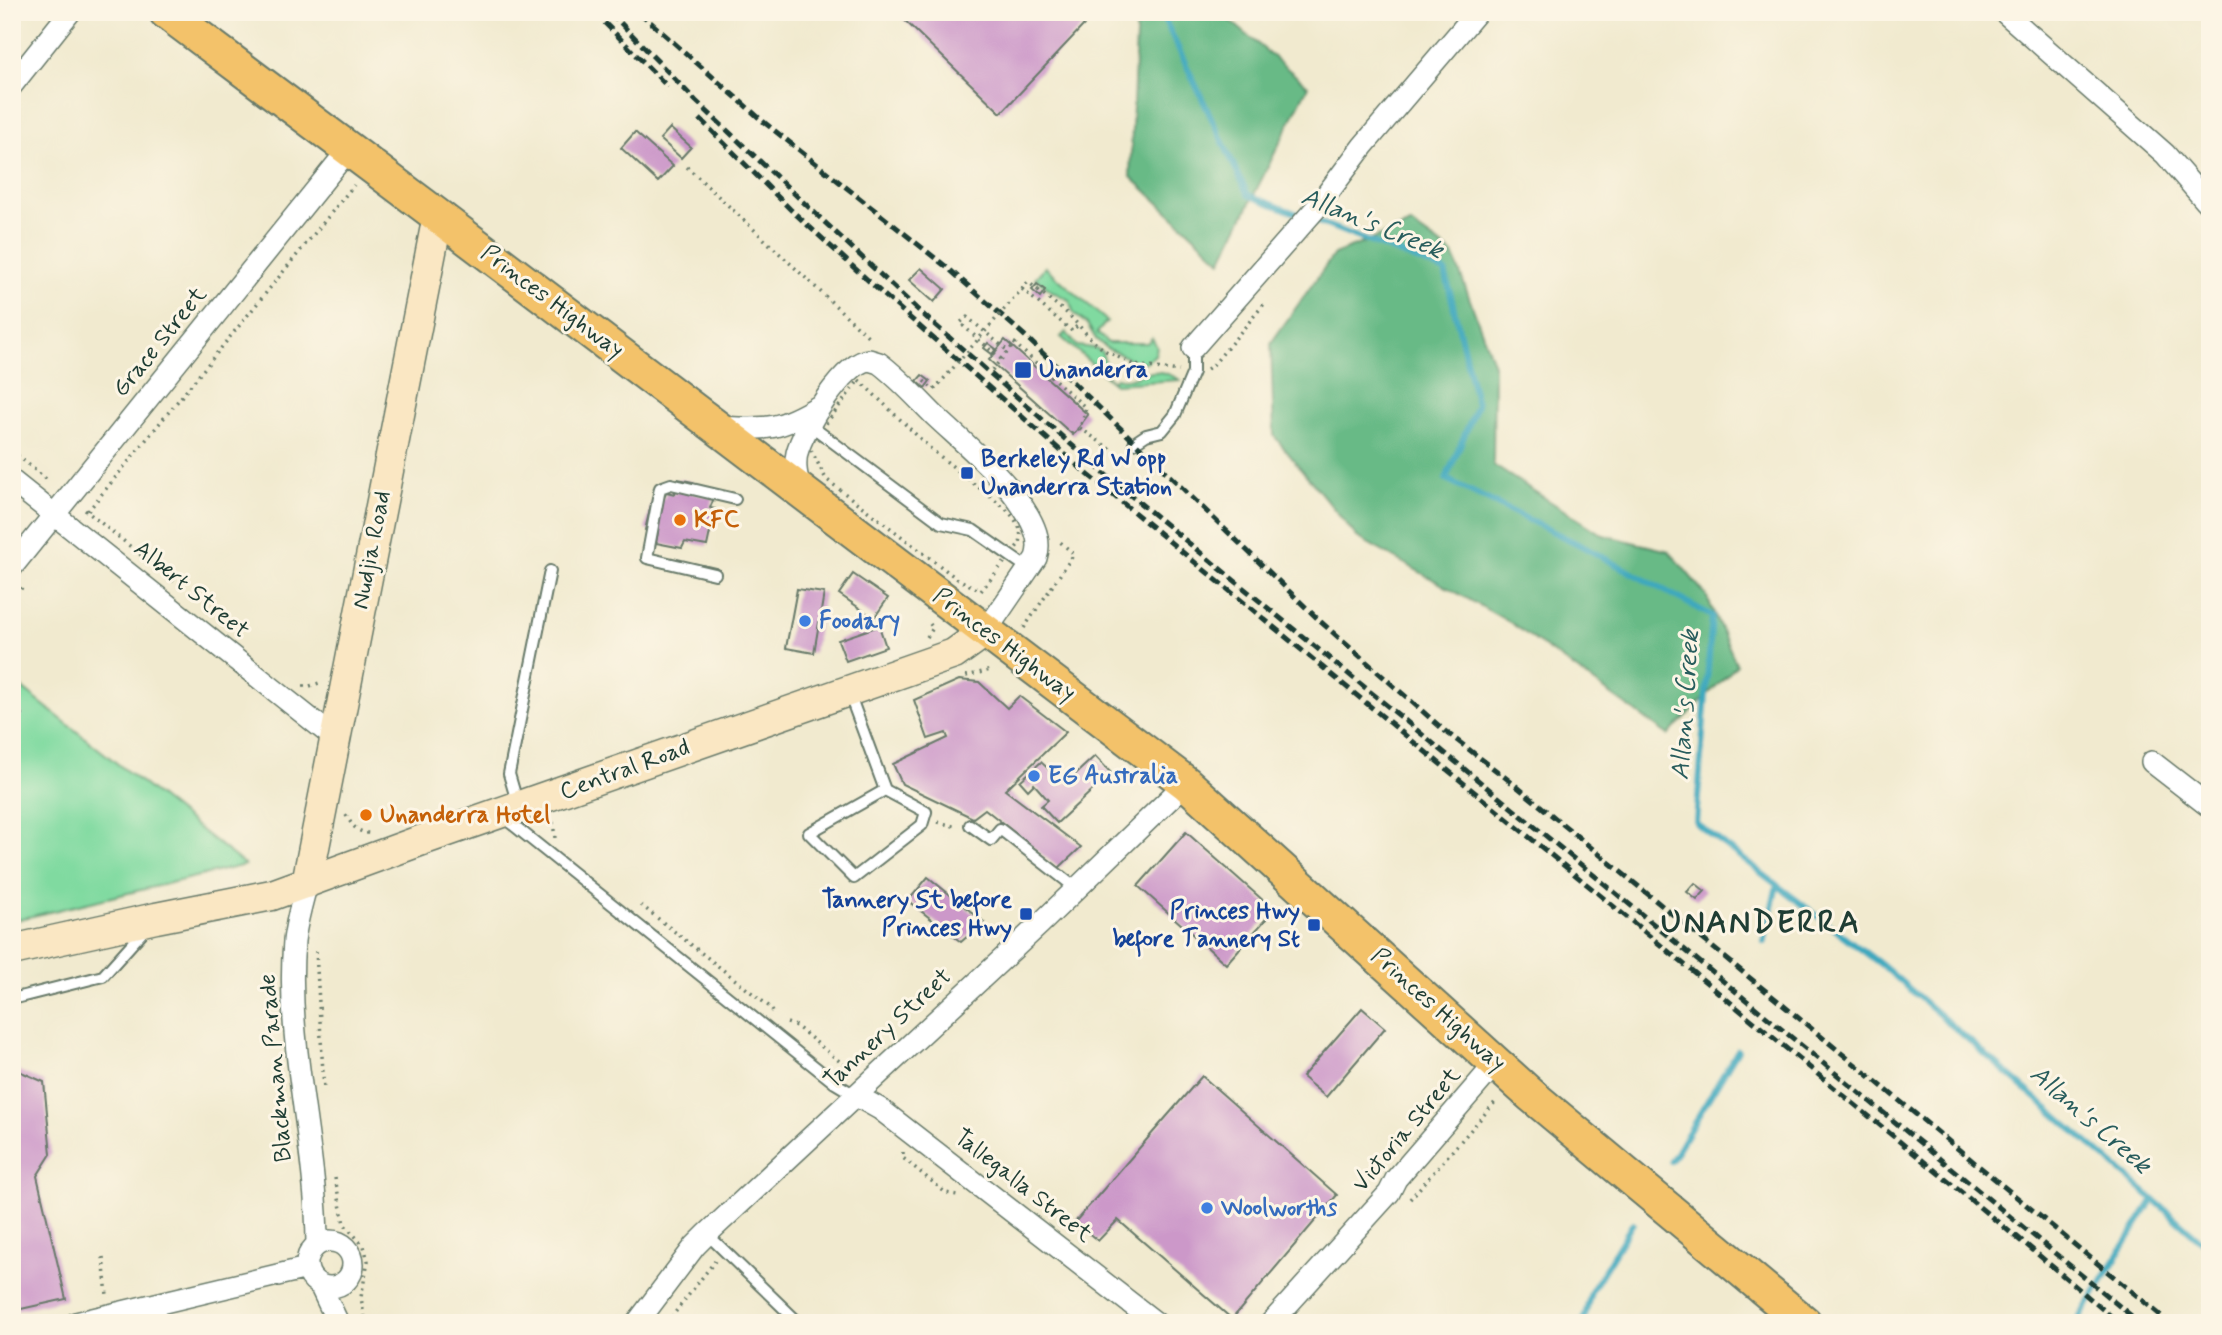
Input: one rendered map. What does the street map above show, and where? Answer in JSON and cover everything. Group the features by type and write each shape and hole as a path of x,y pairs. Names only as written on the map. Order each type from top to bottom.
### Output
{"main road":[{"name":"Princes Highway","path":"166,12 1186,783 1496,1063 1805,1323"},
{"name":"Nudjia Road","path":"307,883 438,216"},
{"name":"Central Road","path":"12,950 262,898 954,654 986,631"}],"street":[{"path":"12,85 70,12"},
{"path":"1193,348 1318,206 1363,146 1477,12"},
{"path":"2004,12 2165,154 2210,206"},
{"name":"Grace Street","path":"20,573 54,514 349,149"},
{"path":"717,427 773,428 795,420 821,405 859,363 869,360 883,366 1009,489 1028,516 1037,537 1038,551 1029,569 986,631"},
{"path":"800,491 796,457 800,443 813,435 821,405"},
{"name":"Albert Street","path":"12,481 337,740"},
{"path":"2152,762 2210,807"},
{"name":"Tannery Street","path":"637,1323 695,1246 1077,889 1186,783"},
{"name":"Blackman Parade","path":"307,883 294,940 292,988 300,1091 325,1243"},
{"name":"Victoria Street","path":"1271,1323 1389,1193 1396,1179 1496,1063"},
{"name":"Tallegalla Street","path":"855,1095 880,1109 1156,1323"},
{"path":"76,1323 314,1277 331,1288 342,1284 351,1275 353,1263 349,1251 340,1243 325,1243 309,1255 314,1277 338,1323"},
{"path":"342,1284 344,1323"}],"lane":[{"path":"1134,443 1139,438 1162,431 1169,425 1189,387 1193,372 1193,348"},
{"path":"813,435 941,523 973,530 1029,569"},
{"path":"715,574 647,558 660,488 671,484 735,499"},
{"path":"550,571 509,774 509,811 835,1083 855,1095"},
{"path":"848,691 885,790 926,812 922,825 854,878 809,833 885,790"},
{"path":"970,825 991,840 1000,829 1077,889"},
{"path":"12,999 103,976 156,918"},
{"path":"708,1234 799,1323"}],"path":[{"path":"73,530 354,185"},
{"path":"924,381 934,390 1028,282 1098,345 1129,364 1193,372 1213,366 1265,303"},
{"path":"1022,289 1072,331 1078,325"},
{"path":"1001,359 960,323 967,317 1008,351"},
{"path":"992,370 1019,339"},
{"path":"1014,343 1086,408 1080,428 1070,434"},
{"path":"813,435 859,380 931,449 1008,511 1017,523 1021,535 1020,543 981,591"},
{"path":"1080,428 1113,451"},
{"path":"12,452 54,486"},
{"path":"82,508 183,589"},
{"path":"1024,628 1074,554 1062,545 1056,536"},
{"path":"12,600 20,573"},
{"path":"303,686 310,687 329,680"},
{"path":"344,806 352,825 360,832 374,833"},
{"path":"924,818 958,827 970,825"},
{"path":"552,823 554,837 564,845"},
{"path":"640,905 744,985 786,1023 796,1026 849,1069 843,1075"},
{"path":"314,943 324,1093"},
{"path":"335,1173 344,1224 364,1246 368,1262 361,1297 365,1323"},
{"path":"667,1323 718,1256"},
{"path":"103,1258 107,1295"}],"green space":[{"path":"1137,12 1220,12 1308,86 1221,261 1130,176"},
{"path":"1411,224 1453,254 1494,365 1493,465 1603,535 1669,551 1706,595 1737,665 1668,735 1511,623 1357,537 1274,436 1271,343 1334,254"},
{"path":"1045,267 1107,321 1097,333 1108,343 1147,343 1152,338 1157,347 1155,355 1146,362 1137,362 1106,348 1096,339 1087,324 1074,314 1069,300 1035,278"},
{"path":"1066,332 1077,346 1102,352 1107,371 1105,374 1113,381 1116,378 1130,378 1151,372 1169,374 1180,380 1115,384 1061,337"},
{"path":"12,680 245,865 12,921"}],"building":[{"path":"896,12 1071,12 1084,25 1001,113"},
{"path":"670,128 691,147 681,158 660,139"},
{"path":"635,132 673,166 658,182 621,148"},
{"path":"921,268 945,289 934,302 909,280"},
{"path":"1037,284 1045,290 1040,297 1032,290"},
{"path":"1005,340 1088,415 1073,435 989,360"},
{"path":"988,343 996,349 992,354 984,348"},
{"path":"922,375 930,381 925,388 917,381"},
{"name":"KFC","path":"678,479 693,482 691,493 714,498 710,508 715,509 707,546 685,542 682,548 656,543 658,532 645,530 653,497 664,498 666,492 675,494"},
{"path":"853,574 888,598 874,618 839,594"},
{"name":"Foodary","path":"797,589 824,593 814,653 786,648"},
{"path":"879,626 886,647 846,661 838,640"},
{"path":"959,680 979,682 1007,708 1019,696 1066,732 1005,790 1081,847 1059,868 985,809 973,818 902,784 893,764 948,738 946,733 928,739 914,700"},
{"path":"12,705 22,714 12,726"},
{"path":"1095,756 1111,773 1057,823 1041,806 1048,800 1034,784 1028,790 1020,781 1041,762 1065,784"},
{"path":"1186,832 1274,910 1226,964 1138,886"},
{"path":"928,877 984,922 961,942 908,901"},
{"path":"1695,883 1705,891 1697,900 1687,892"},
{"path":"1362,1008 1385,1028 1326,1097 1302,1077"},
{"path":"19,1071 44,1082 51,1154 37,1176 66,1299 12,1311 12,1076"},
{"name":"Woolworths","path":"1202,1076 1337,1195 1232,1319 1118,1220 1098,1241 1075,1222"}],"waterway":[{"name":"Allan's Creek","path":"1161,12 1248,195 1303,216"},
{"name":"Allan's Creek","path":"1313,220 1445,271 1477,405 1446,479 1580,545 1712,616 1696,823 1883,966 2153,1199 2076,1323"},
{"path":"1764,942 1777,885"},
{"path":"1671,1161 1738,1050"},
{"path":"2153,1199 2210,1249"},
{"path":"1583,1323 1591,1292 1633,1223"}],"railway":[{"path":"594,12 668,87"},
{"path":"610,12 696,101 918,310 1107,476 2140,1323"},
{"path":"639,12 765,123 949,269 1025,336 1321,622 1445,731 1515,785 2170,1323"},
{"path":"700,119 790,209 1085,472 2022,1242"},
{"path":"2015,1235 2119,1323"}],"place":[{"name":"Unanderra","path":"1023,370"},
{"name":"Berkeley Rd W opp Unanderra Station","path":"967,473"},
{"name":"KFC","path":"680,520"},
{"name":"Foodary","path":"805,621"},
{"name":"EG Australia","path":"1034,776"},
{"name":"Unanderra Hotel","path":"366,815"},
{"name":"Tannery St before Princes Hwy","path":"1026,914"},
{"name":"Princes Hwy before Tannery St","path":"1314,925"},
{"name":"Woolworths","path":"1207,1208"}],"district":[{"name":"UNANDERRA","path":"1761,923"}]}
